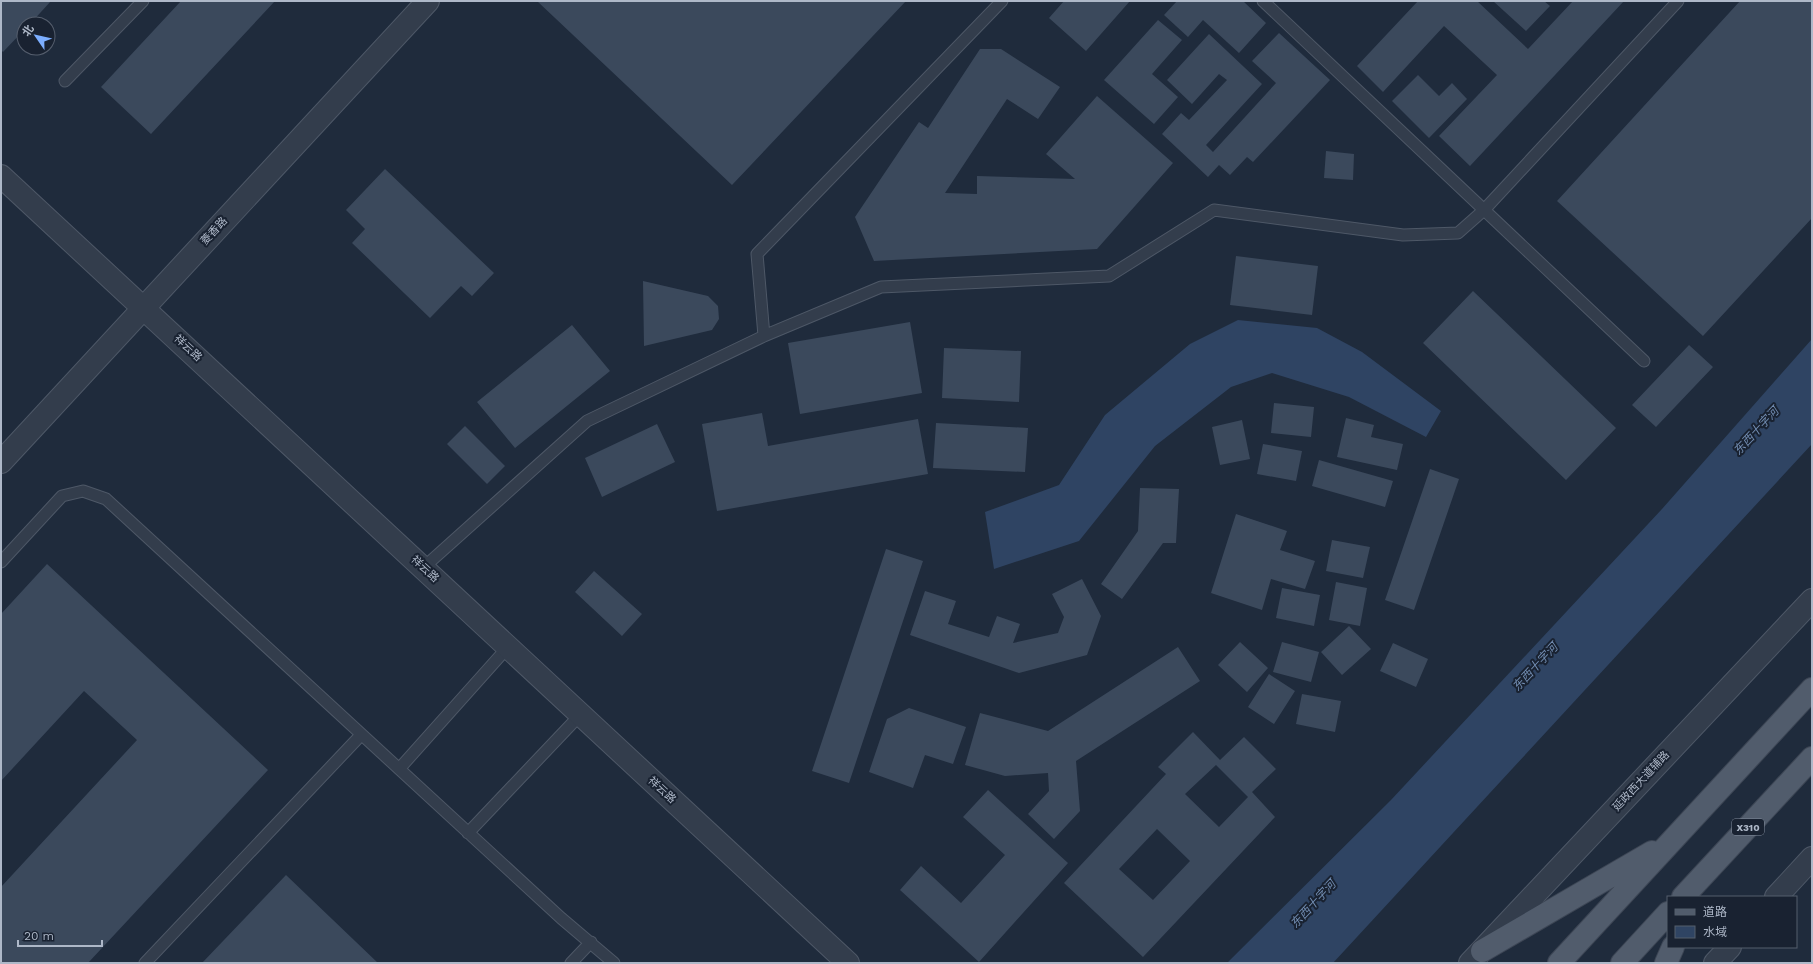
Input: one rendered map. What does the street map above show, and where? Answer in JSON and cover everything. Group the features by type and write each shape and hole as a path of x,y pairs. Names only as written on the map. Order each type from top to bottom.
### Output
{"main road":[{"path":"1559,963 1812,689"},
{"name":"X310","path":"1684,896 1812,758"},
{"path":"1476,957 1672,840"},
{"path":"1696,896 1708,870"},
{"path":"1622,963 1667,914"},
{"path":"1666,963 1673,948"}],"street":[{"name":"菱香路","path":"1,462 428,1"},
{"name":"祥云路","path":"1,176 144,307 848,963"},
{"name":"延政西大道辅路","path":"1476,957 1812,600"},
{"path":"1777,896 1812,858"},
{"path":"1715,963 1729,948"}],"lane":[{"path":"65,81 143,1"},
{"path":"764,336 757,254 1002,1"},
{"path":"1263,1 1644,361"},
{"path":"423,568 587,421 764,336 881,287 1109,276 1214,210 1403,235 1458,232 1484,210 1678,1"},
{"path":"1,562 62,496 83,491 106,499 560,918 591,942 614,963"},
{"path":"399,769 508,647"},
{"path":"468,833 581,714"},
{"path":"145,963 361,734"},
{"path":"571,963 591,942"}],"water":[{"path":"1238,320 1317,328 1362,352 1441,411 1426,437 1349,397 1272,373 1231,387 1155,446 1079,541 994,569 985,512 1059,485 1105,415 1190,344"},
{"name":"东西十字河","path":"1812,339 1812,444 1333,963 1227,963 1391,800 1662,509"}],"building":[{"path":"1,1 51,1 37,16 16,16 16,38 3,52 1,50"},
{"path":"181,1 275,1 151,134 101,87"},
{"path":"537,1 906,1 732,185"},
{"path":"1064,1 1130,1 1086,51 1049,18"},
{"path":"1177,1 1243,1 1266,23 1239,53 1203,20 1188,37 1164,15"},
{"path":"1418,1 1477,1 1528,49 1573,1 1624,1 1470,166 1439,136 1497,75 1444,26 1383,92 1357,66"},
{"path":"1493,1 1544,1 1550,6 1526,31"},
{"path":"1740,1 1812,1 1812,218 1703,336 1557,201"},
{"path":"1158,20 1182,40 1152,74 1178,97 1154,124 1104,80"},
{"path":"1279,33 1330,80 1253,162 1247,157 1230,175 1219,165 1208,177 1162,134 1181,113 1189,120 1227,80 1219,74 1192,104 1167,80 1209,34 1262,84 1206,145 1213,152 1276,83 1252,61"},
{"path":"980,49 1001,49 1060,87 1038,119 1007,99 945,193 977,194 977,176 1075,179 1046,154 1097,96 1173,163 1097,249 874,261 855,217 919,122 928,128"},
{"path":"1418,75 1439,96 1452,83 1467,99 1429,138 1392,101"},
{"path":"1326,151 1354,154 1353,180 1324,178"},
{"path":"385,169 494,273 472,296 461,286 430,318 352,243 365,229 346,210"},
{"path":"1236,256 1318,266 1312,315 1230,305"},
{"path":"643,281 708,296 718,306 719,319 712,330 644,346"},
{"path":"1473,291 1616,428 1566,480 1423,343"},
{"path":"910,322 922,393 800,414 788,343"},
{"path":"572,325 610,371 515,448 477,402"},
{"path":"1689,345 1713,367 1656,427 1632,405"},
{"path":"944,348 1021,351 1019,402 942,398"},
{"path":"1274,403 1314,407 1311,437 1271,433"},
{"path":"762,413 768,446 918,419 928,474 717,511 702,424"},
{"path":"1346,418 1374,425 1371,437 1403,444 1397,470 1337,457"},
{"path":"1242,420 1250,459 1220,465 1212,427"},
{"path":"936,423 1028,428 1025,472 933,468"},
{"path":"657,424 675,462 602,497 585,458"},
{"path":"465,426 505,466 487,484 447,444"},
{"path":"1263,444 1302,451 1296,481 1257,474"},
{"path":"1319,460 1393,481 1385,507 1312,486"},
{"path":"1430,469 1459,479 1414,610 1385,600"},
{"path":"1140,488 1179,489 1176,543 1163,543 1122,599 1101,584 1138,531"},
{"path":"1236,514 1287,531 1280,550 1315,561 1305,589 1271,579 1262,610 1211,593"},
{"path":"1332,540 1370,547 1363,578 1326,571"},
{"path":"886,549 923,561 849,783 812,771"},
{"path":"47,564 268,770 88,963 1,963 1,887 137,740 84,691 1,781 1,614"},
{"path":"594,571 642,614 622,636 575,592"},
{"path":"1082,579 1101,616 1087,655 1019,673 910,635 925,591 956,601 948,624 989,637 997,616 1020,624 1013,643 1058,633 1064,617 1052,594"},
{"path":"1336,582 1367,588 1360,626 1329,620"},
{"path":"1282,588 1320,595 1314,626 1276,618"},
{"path":"1349,626 1371,649 1342,675 1321,652"},
{"path":"1240,642 1268,668 1247,692 1218,665"},
{"path":"1282,642 1319,652 1311,682 1273,672"},
{"path":"1393,643 1428,659 1416,687 1380,671"},
{"path":"1178,647 1200,681 1076,761 1080,811 1054,839 1028,814 1049,791 1048,773 1005,776 965,765 980,713 1048,731"},
{"path":"1269,674 1295,691 1274,724 1248,707"},
{"path":"1302,694 1341,701 1335,732 1296,724"},
{"path":"909,708 966,727 953,764 925,755 913,788 869,772 887,719"},
{"path":"1193,732 1220,760 1244,737 1276,769 1252,792 1275,817 1143,957 1064,883 1166,774 1158,767","holes":["1216,765 1248,797 1219,827 1185,794","1157,829 1190,861 1153,900 1119,869"]},
{"path":"988,790 1068,863 979,962 900,890 921,866 961,903 1005,855 963,817"},
{"path":"286,875 378,963 202,963"}]}
